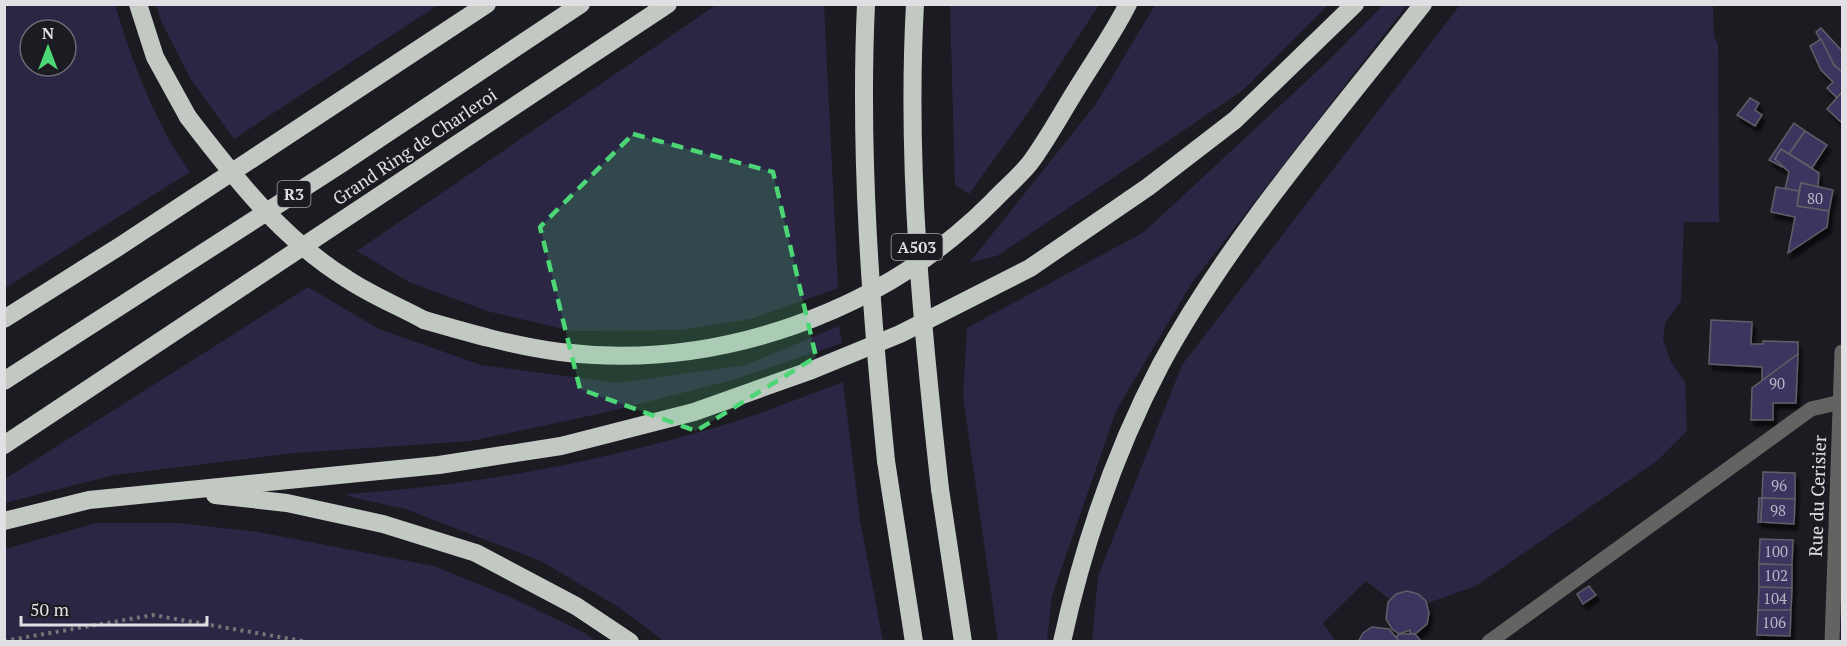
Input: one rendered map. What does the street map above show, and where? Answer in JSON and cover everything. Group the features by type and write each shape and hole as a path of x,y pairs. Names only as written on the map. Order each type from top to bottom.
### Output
{"highway":[{"path":"138,4 154,57 188,117 239,184 285,231 346,279 424,320 492,340 561,352 638,355 708,349 783,331 898,278 962,232 1030,164 1128,4"},
{"path":"4,319 120,246 487,4"},
{"name":"Grand Ring de Charleroi","path":"4,381 341,164 581,4"},
{"name":"Grand Ring de Charleroi","path":"4,445 668,4"},
{"name":"A503","path":"866,4 863,75 870,298 886,461 914,642"},
{"name":"A503","path":"915,4 911,76 919,298 940,489 963,642"},
{"path":"4,521 89,500 439,465 561,446 694,412 812,370 900,334 1030,268 1148,187 1235,120 1355,4"},
{"path":"1062,642 1093,525 1123,447 1161,364 1218,273 1285,181 1423,4"},
{"path":"171,490 287,503 383,524 476,554 576,606 630,642"}],"street":[{"name":"Rue du Cerisier","path":"1833,642 1842,352"},
{"path":"1489,642 1811,409 1841,402"}],"path":[{"path":"4,641 153,615 308,642"}],"highlighted area":[{"path":"633,134 773,172 816,357 696,431 580,389 540,227"}],"shaded area":[{"path":"5,4 115,5 129,48 155,113 190,172 5,288"},
{"path":"156,4 438,5 234,139 190,78 161,21"},
{"path":"716,5 824,5 838,288 751,319 680,330 572,331 487,311 409,282 357,251"},
{"path":"950,5 1099,5 1034,104 969,194 955,185"},
{"path":"1155,5 1328,5 1242,91 997,256 970,262 1096,104"},
{"path":"1383,5 1407,5 1191,284 1116,411 1052,596 1047,641 998,641 963,396 967,328 1144,232 1328,61"},
{"path":"1460,5 1713,5 1714,37 1718,44 1719,222 1684,222 1681,301 1665,323 1663,339 1671,362 1685,382 1687,431 1657,461 1476,586 1405,611 1366,581 1323,623 1335,641 1092,642 1098,576 1182,365"},
{"path":"308,287 379,329 481,365 618,383 746,365 839,326 842,343 732,380 603,413 471,441 295,453 114,475 5,503 5,479"},
{"path":"843,382 860,520 883,641 664,641 620,608 541,561 405,509 347,496 347,494 491,478 587,460 727,424"},
{"path":"96,523 178,523 258,532 434,566 510,597 585,633 596,641 5,641 5,549"}],"building":[{"path":"1821,28 1842,51 1842,72 1834,65 1816,32"},
{"path":"1821,39 1834,65 1842,72 1842,92 1837,98 1827,88 1833,82 1821,70 1810,46"},
{"path":"1842,92 1842,123 1827,109"},
{"path":"1750,98 1759,103 1755,110 1762,115 1755,126 1737,115"},
{"path":"1794,123 1805,131 1789,154 1781,149 1775,159 1783,164 1782,167 1769,160"},
{"path":"1805,131 1827,145 1812,168 1789,154"},
{"path":"1781,149 1819,173 1818,187 1801,183 1799,191 1785,189 1789,172 1775,159"},
{"path":"1801,183 1833,190 1829,211 1797,206"},
{"path":"1776,187 1799,191 1797,206 1829,211 1827,227 1788,253 1795,217 1771,212"},
{"path":"1711,320 1752,322 1751,344 1763,344 1763,341 1798,342 1798,354 1762,381 1762,367 1709,364"},
{"path":"1798,354 1796,403 1773,403 1773,420 1751,420 1752,388"},
{"path":"1763,472 1795,473 1795,499 1762,498"},
{"path":"1759,498 1762,498 1761,522 1758,522"},
{"path":"1762,498 1795,499 1794,524 1761,522"},
{"path":"1760,539 1793,540 1792,565 1759,564"},
{"path":"1759,564 1792,565 1792,588 1759,587"},
{"path":"1589,586 1596,595 1583,604 1577,594"},
{"path":"1759,587 1792,588 1791,610 1758,610"},
{"path":"1407,591 1418,594 1426,601 1429,613 1427,624 1415,634 1410,634 1410,630 1399,634 1392,629 1386,619 1388,602 1396,594"},
{"path":"1758,610 1791,610 1790,636 1757,635"},
{"path":"1372,627 1389,629 1400,642 1358,642 1363,633"},
{"path":"1399,634 1415,634 1421,641 1400,642 1396,637"}]}
